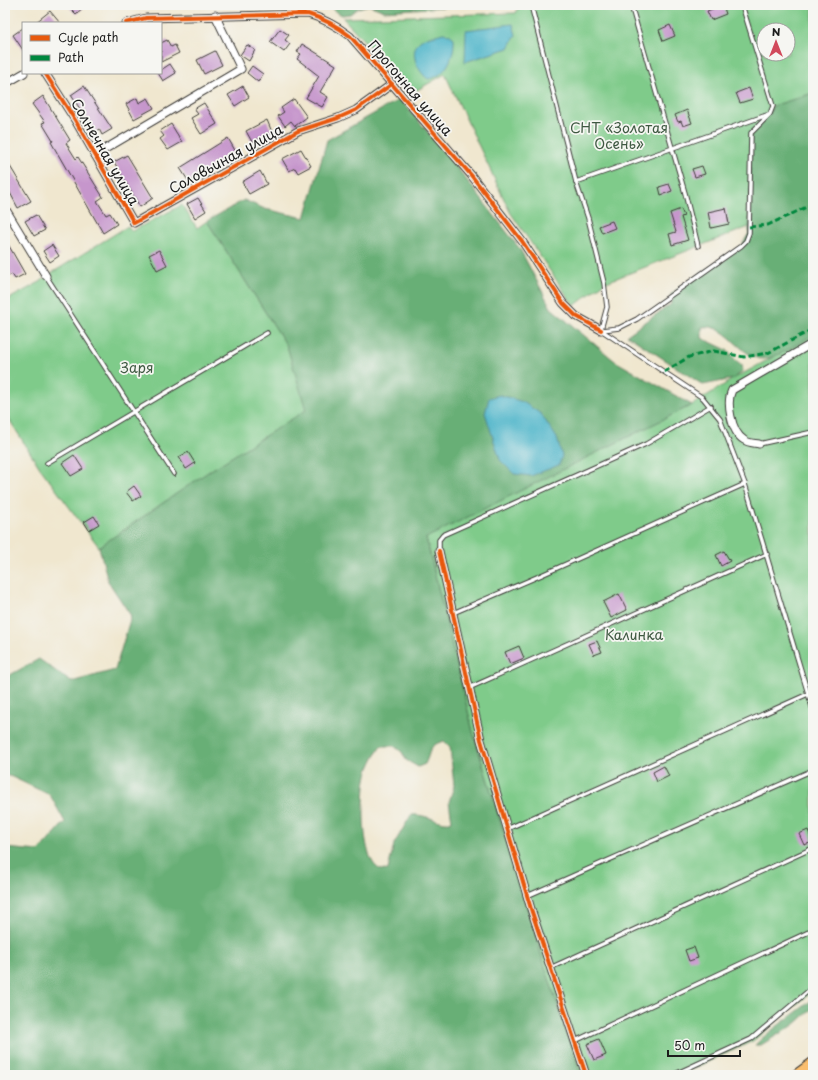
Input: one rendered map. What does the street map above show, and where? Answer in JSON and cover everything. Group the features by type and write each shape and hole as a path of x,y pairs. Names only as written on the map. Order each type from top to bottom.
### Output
{"highway":[{"path":"798,1075 813,1064"}],"street":[{"name":"Прогонная улица","path":"130,22 146,18 215,15 308,14 325,19 350,36 471,174 522,241 563,303 576,316 601,330"},
{"path":"95,155 241,70 215,15"},
{"path":"5,84 22,74"},
{"name":"Солнечная улица","path":"46,74 134,222"},
{"name":"Соловьиная улица","path":"134,222 298,131 338,118 356,110 392,84"},
{"path":"5,208 46,276"},
{"path":"759,444 743,440 738,434 729,408 732,390 813,343"},
{"path":"439,551 481,740 527,896 586,1075"}],"lane":[{"path":"531,5 576,182 588,218 604,282 607,306 601,330"},
{"path":"631,5 698,246"},
{"path":"601,330 619,328 632,322 741,246 746,240 750,222 751,132 770,114 773,106 742,5"},
{"path":"576,182 671,147 770,114"},
{"path":"46,276 174,474"},
{"path":"601,330 703,398 712,406 720,419 746,484 813,710"},
{"path":"47,463 267,333"},
{"path":"439,551 439,540 443,535 646,444 712,406"},
{"path":"759,444 813,432"},
{"path":"453,613 746,484"},
{"path":"469,688 766,554"},
{"path":"507,829 808,694"},
{"path":"527,896 813,770"},
{"path":"550,968 813,848"},
{"path":"574,1041 813,930"},
{"path":"673,1075 751,1039 813,987"}],"green space":[{"path":"330,5 369,5 358,8 350,14 342,15 333,10"},
{"path":"369,5 474,5 384,11"},
{"name":"СНТ «Золотая Осень»","path":"519,5 813,5 813,93 773,106 749,227 604,283 574,306 510,212 445,74 412,93 343,18 516,13"},
{"path":"813,93 813,335 780,354 769,358 760,359 752,356 720,331 712,327 702,327 702,338 727,350 734,359 742,365 743,371 733,379 703,385 627,335 671,304 671,294 741,246 749,233 751,133 770,114 773,106"},
{"path":"400,99 445,152 520,249 551,308 615,361 692,405 426,538 474,736 545,967 581,1075 5,1075 5,848 39,851 65,822 50,795 5,775 5,682 8,676 39,659 71,682 115,670 131,616 108,581 99,547 211,470 306,410 287,346 207,221 244,200 265,209 305,218 327,140","holes":["444,741 450,747 454,786 449,802 452,821 444,822 422,816 411,815 394,844 388,870 379,869 372,861 368,848 364,817 366,780 370,766 376,754 381,746 394,746 402,752 406,760 418,767 425,764 432,747 435,745"]},
{"name":"Заря","path":"182,205 197,228 207,221 287,346 307,410 211,470 99,547 40,468 5,413 5,301 40,282 50,274 128,226 132,231"},
{"name":"Калинка","path":"813,335 813,991 753,1041 679,1075 581,1075 545,967 474,736 426,537 692,405 733,379"},
{"path":"813,999 813,1008 794,1025 761,1045 755,1045 769,1033"}],"water":[{"path":"513,24 516,35 509,48 465,62 466,30"},
{"path":"443,33 449,34 454,38 451,58 445,69 440,74 428,79 420,70 414,52 419,42 425,38"},
{"path":"500,395 523,402 541,414 557,438 562,456 559,465 531,476 514,474 500,460 485,413 489,398"}],"building":[{"path":"67,5 86,5 76,14"},
{"path":"723,5 726,14 711,20 707,11"},
{"path":"50,11 59,22 36,22"},
{"path":"670,25 675,36 663,41 659,30"},
{"path":"22,29 22,48 13,35"},
{"path":"280,29 289,35 285,40 290,44 284,52 270,42"},
{"path":"167,40 171,47 175,45 179,53 162,62 162,42"},
{"path":"302,44 336,65 320,92 328,97 322,107 306,98 319,76 297,59 301,54 297,52"},
{"path":"247,45 255,50 249,61 240,55"},
{"path":"215,51 222,65 204,74 197,60"},
{"path":"170,64 176,73 163,81 159,74 162,74 162,69"},
{"path":"252,66 263,74 258,82 247,73"},
{"path":"84,86 112,129 102,135 99,129 95,132 71,95"},
{"path":"243,86 249,97 235,106 228,95"},
{"path":"749,88 753,99 740,103 736,93"},
{"path":"43,96 70,140 66,143 76,159 78,157 103,197 97,201 106,215 110,213 117,224 103,233 51,142 53,141 42,123 45,122 32,104"},
{"path":"137,98 139,103 148,98 154,108 134,119 126,104"},
{"path":"294,99 307,117 295,126 291,121 285,126 278,116 284,112 281,108"},
{"path":"204,103 217,124 201,134 191,118 198,114 194,109"},
{"path":"687,110 692,123 683,126 681,121 678,122 675,115"},
{"path":"267,120 272,132 252,142 246,131"},
{"path":"171,124 182,142 168,150 160,139 164,136 160,131"},
{"path":"228,138 237,154 189,182 180,168"},
{"path":"301,149 311,166 298,173 295,168 289,171 282,159"},
{"path":"127,155 153,198 140,207 114,162"},
{"path":"5,158 31,201 18,208 5,183"},
{"path":"702,166 705,174 695,177 692,169"},
{"path":"260,171 267,184 249,194 242,182"},
{"path":"669,184 672,191 661,195 659,187"},
{"path":"198,198 206,211 195,218 187,204"},
{"path":"726,208 729,224 711,228 708,212"},
{"path":"681,209 684,216 681,217 688,240 672,245 669,234 676,232 670,213"},
{"path":"36,215 45,230 34,236 25,221"},
{"path":"612,221 615,228 602,233 599,226"},
{"path":"5,239 25,274 15,279 12,274 9,276 5,269"},
{"path":"52,245 59,256 50,262 43,251"},
{"path":"159,250 167,265 157,270 149,255"},
{"path":"188,452 195,463 186,469 179,457"},
{"path":"74,455 83,469 71,476 62,463"},
{"path":"134,486 141,496 133,501 126,492"},
{"path":"94,516 99,524 89,530 84,522"},
{"path":"724,551 730,561 721,566 716,555"},
{"path":"619,594 627,610 611,618 603,602"},
{"path":"597,641 602,652 594,655 589,644"},
{"path":"519,646 524,658 510,664 505,652"},
{"path":"664,766 669,776 657,782 653,772"},
{"path":"808,830 813,842 804,845 799,834"},
{"path":"694,947 698,958 689,961 685,950"},
{"path":"599,1039 606,1055 594,1060 587,1044"}],"marked path":[{"path":"749,227 768,225 813,204"},
{"path":"664,372 689,357 714,351 744,357 768,353 813,329"}],"cycle path":[{"path":"130,22 146,18 308,14 325,20 340,29 350,36 471,175 522,241 563,303 576,316 601,330"},
{"path":"46,74 75,120 134,223 298,131 338,118 356,110 392,84"},
{"path":"439,551 481,740 531,909 586,1075"}]}
